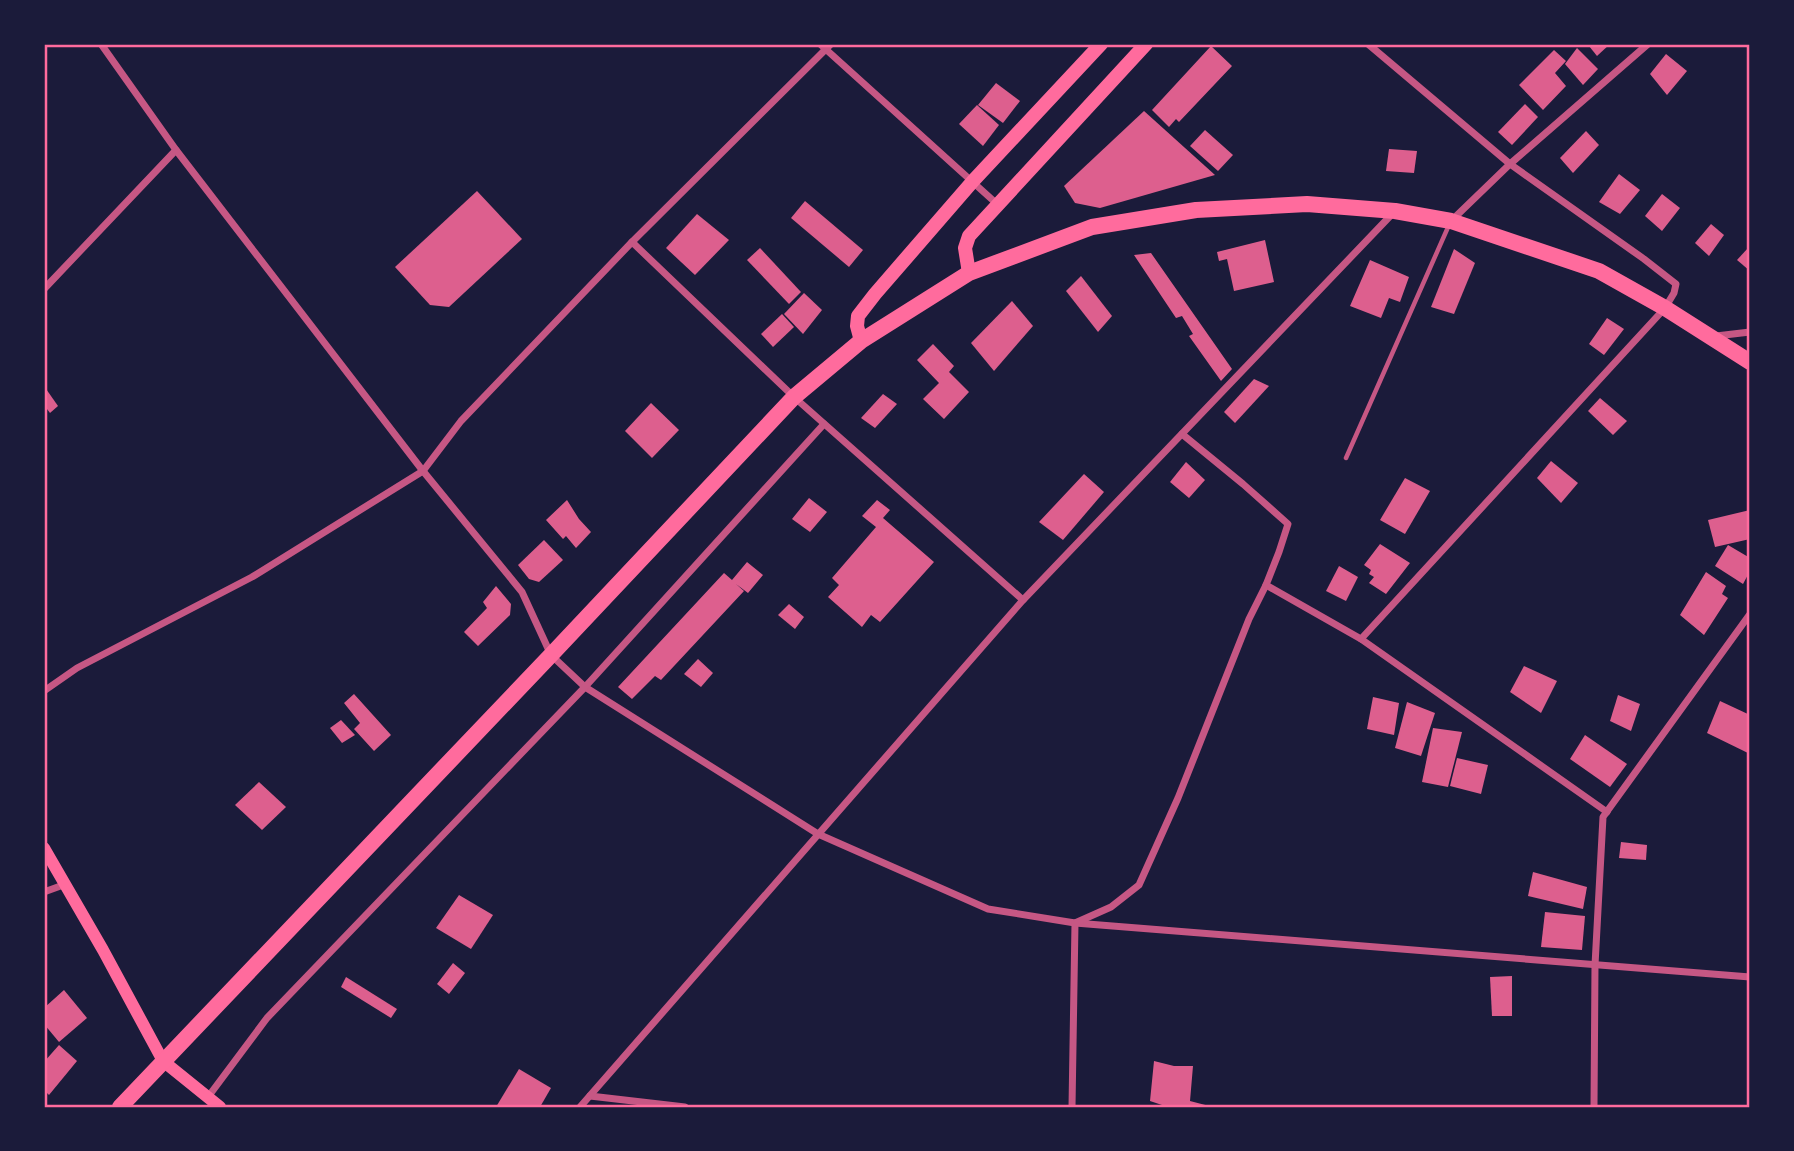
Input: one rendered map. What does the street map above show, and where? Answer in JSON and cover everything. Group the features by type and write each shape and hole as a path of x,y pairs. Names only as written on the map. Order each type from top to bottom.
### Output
{"highway":[{"path":"120,1107 793,397 861,341 969,273 1092,227 1196,210 1307,204 1395,211 1451,221 1599,271 1665,308 1750,362"}],"main road":[{"path":"861,341 857,326 858,316 875,294 972,181 1101,44"},
{"path":"969,273 965,248 969,236 1146,44"},
{"path":"44,848 163,1061 220,1107"}],"street":[{"path":"101,44 176,150 423,471 522,592 551,655 584,687 817,834 988,909 1075,923 1750,977"},
{"path":"1361,639 1665,308 1676,285 1644,259 1510,164 1368,44"},
{"path":"1451,221 1510,164 1648,44"},
{"path":"44,691 78,668 252,577 423,471 461,421 632,242 826,46 998,204"},
{"path":"44,289 176,150"},
{"path":"580,1107 1023,600 1395,211"},
{"path":"632,242 793,397 1023,600"},
{"path":"1712,337 1750,332"},
{"path":"208,1097 267,1018 584,687 824,424"},
{"path":"1075,923 1111,907 1139,885 1178,798 1249,619 1266,585 1288,524 1182,434"},
{"path":"1266,585 1361,639 1607,813"},
{"path":"1594,1107 1595,965 1603,817 1750,614"},
{"path":"44,892 66,884"},
{"path":"1072,1107 1075,923"},
{"path":"590,1096 685,1107"}],"lane":[{"path":"1346,458 1451,221"}],"building":[{"path":"1610,44 1597,56 1589,46"},
{"path":"1211,46 1232,66 1179,122 1176,119 1169,127 1152,110"},
{"path":"1577,48 1598,69 1583,85 1565,64"},
{"path":"1554,50 1566,61 1555,73 1566,86 1543,110 1519,85"},
{"path":"1666,54 1687,71 1667,95 1650,74"},
{"path":"996,83 1020,101 1003,123 978,105"},
{"path":"1525,104 1538,117 1512,145 1498,132"},
{"path":"977,105 999,125 983,146 959,124"},
{"path":"1144,111 1215,175 1100,208 1075,203 1064,186"},
{"path":"1205,130 1233,155 1218,171 1190,146"},
{"path":"1586,131 1599,145 1573,173 1560,158"},
{"path":"1389,149 1417,151 1414,173 1386,171"},
{"path":"1619,174 1640,190 1620,214 1599,202"},
{"path":"477,191 522,239 449,307 430,305 395,267"},
{"path":"1662,194 1680,208 1662,231 1645,216"},
{"path":"805,201 863,250 849,267 791,218"},
{"path":"697,214 729,240 695,275 666,248"},
{"path":"1711,224 1724,235 1709,256 1695,243"},
{"path":"1265,240 1274,282 1234,291 1227,259 1219,261 1217,252"},
{"path":"760,248 801,292 789,304 747,260"},
{"path":"1748,248 1750,250 1750,271 1737,260"},
{"path":"1454,249 1475,263 1454,314 1431,307"},
{"path":"1151,253 1232,369 1221,381 1189,336 1193,334 1182,316 1176,318 1134,255"},
{"path":"1370,260 1409,277 1400,302 1389,298 1381,318 1350,306"},
{"path":"1081,276 1112,316 1098,332 1066,291"},
{"path":"804,293 822,310 803,334 784,314"},
{"path":"1012,301 1033,326 994,371 971,343"},
{"path":"782,314 794,327 773,347 761,334"},
{"path":"1607,318 1624,329 1604,355 1589,344"},
{"path":"933,344 954,366 949,372 969,392 944,419 923,399 939,383 917,360"},
{"path":"1254,379 1269,386 1235,423 1224,412"},
{"path":"44,386 58,406 50,413 44,405"},
{"path":"883,394 897,404 875,428 861,418"},
{"path":"1600,398 1627,421 1613,435 1588,411"},
{"path":"651,403 679,430 652,458 625,431"},
{"path":"1551,461 1578,483 1561,503 1537,478"},
{"path":"1186,462 1205,480 1189,498 1170,482"},
{"path":"1084,474 1104,492 1063,540 1039,522"},
{"path":"1405,478 1430,491 1405,534 1380,520"},
{"path":"809,498 827,512 810,532 792,519"},
{"path":"567,500 591,532 576,548 566,536 563,539 546,520"},
{"path":"877,500 890,510 883,518 934,562 880,622 871,615 862,627 828,597 839,585 832,578 876,527 862,516"},
{"path":"1750,510 1750,539 1715,547 1708,520"},
{"path":"544,540 563,560 539,582 529,579 518,565"},
{"path":"1380,544 1410,563 1386,594 1369,583 1374,577 1369,574 1371,570 1364,565"},
{"path":"1728,545 1750,558 1750,571 1743,584 1715,566"},
{"path":"747,562 763,575 748,593 736,584 744,591 661,680 655,676 632,699 618,687 724,573 732,580"},
{"path":"1339,566 1358,577 1346,601 1326,591"},
{"path":"1706,572 1726,586 1722,594 1728,598 1704,635 1680,615"},
{"path":"496,586 511,604 510,615 478,646 464,632 487,608 483,602"},
{"path":"789,604 804,617 795,629 778,615"},
{"path":"698,659 713,673 701,687 684,674"},
{"path":"1524,666 1557,681 1541,713 1510,692"},
{"path":"354,694 391,735 374,751 354,729 360,723 344,703"},
{"path":"1618,695 1640,704 1631,731 1610,721"},
{"path":"1373,697 1399,703 1394,735 1367,729"},
{"path":"1720,701 1750,715 1750,754 1707,733"},
{"path":"1407,702 1435,713 1421,756 1395,748"},
{"path":"341,720 355,735 342,743 330,728"},
{"path":"1433,728 1462,732 1448,787 1422,782"},
{"path":"1585,735 1627,764 1610,787 1570,759"},
{"path":"1457,758 1488,765 1481,794 1450,786"},
{"path":"259,782 286,807 262,830 235,805"},
{"path":"1621,842 1647,845 1646,860 1619,858"},
{"path":"1533,872 1587,887 1583,909 1528,896"},
{"path":"459,895 493,915 471,949 436,928"},
{"path":"1545,912 1585,916 1582,950 1541,947"},
{"path":"453,963 465,973 449,994 437,984"},
{"path":"1512,976 1512,1016 1492,1016 1490,977"},
{"path":"346,977 397,1009 391,1018 341,987"},
{"path":"64,990 87,1018 59,1042 44,1024 44,1008"},
{"path":"59,1045 77,1061 49,1095 44,1090 44,1062"},
{"path":"1154,1061 1174,1066 1193,1066 1190,1101 1213,1107 1168,1107 1150,1101"},
{"path":"519,1069 551,1088 540,1107 496,1107"}]}
